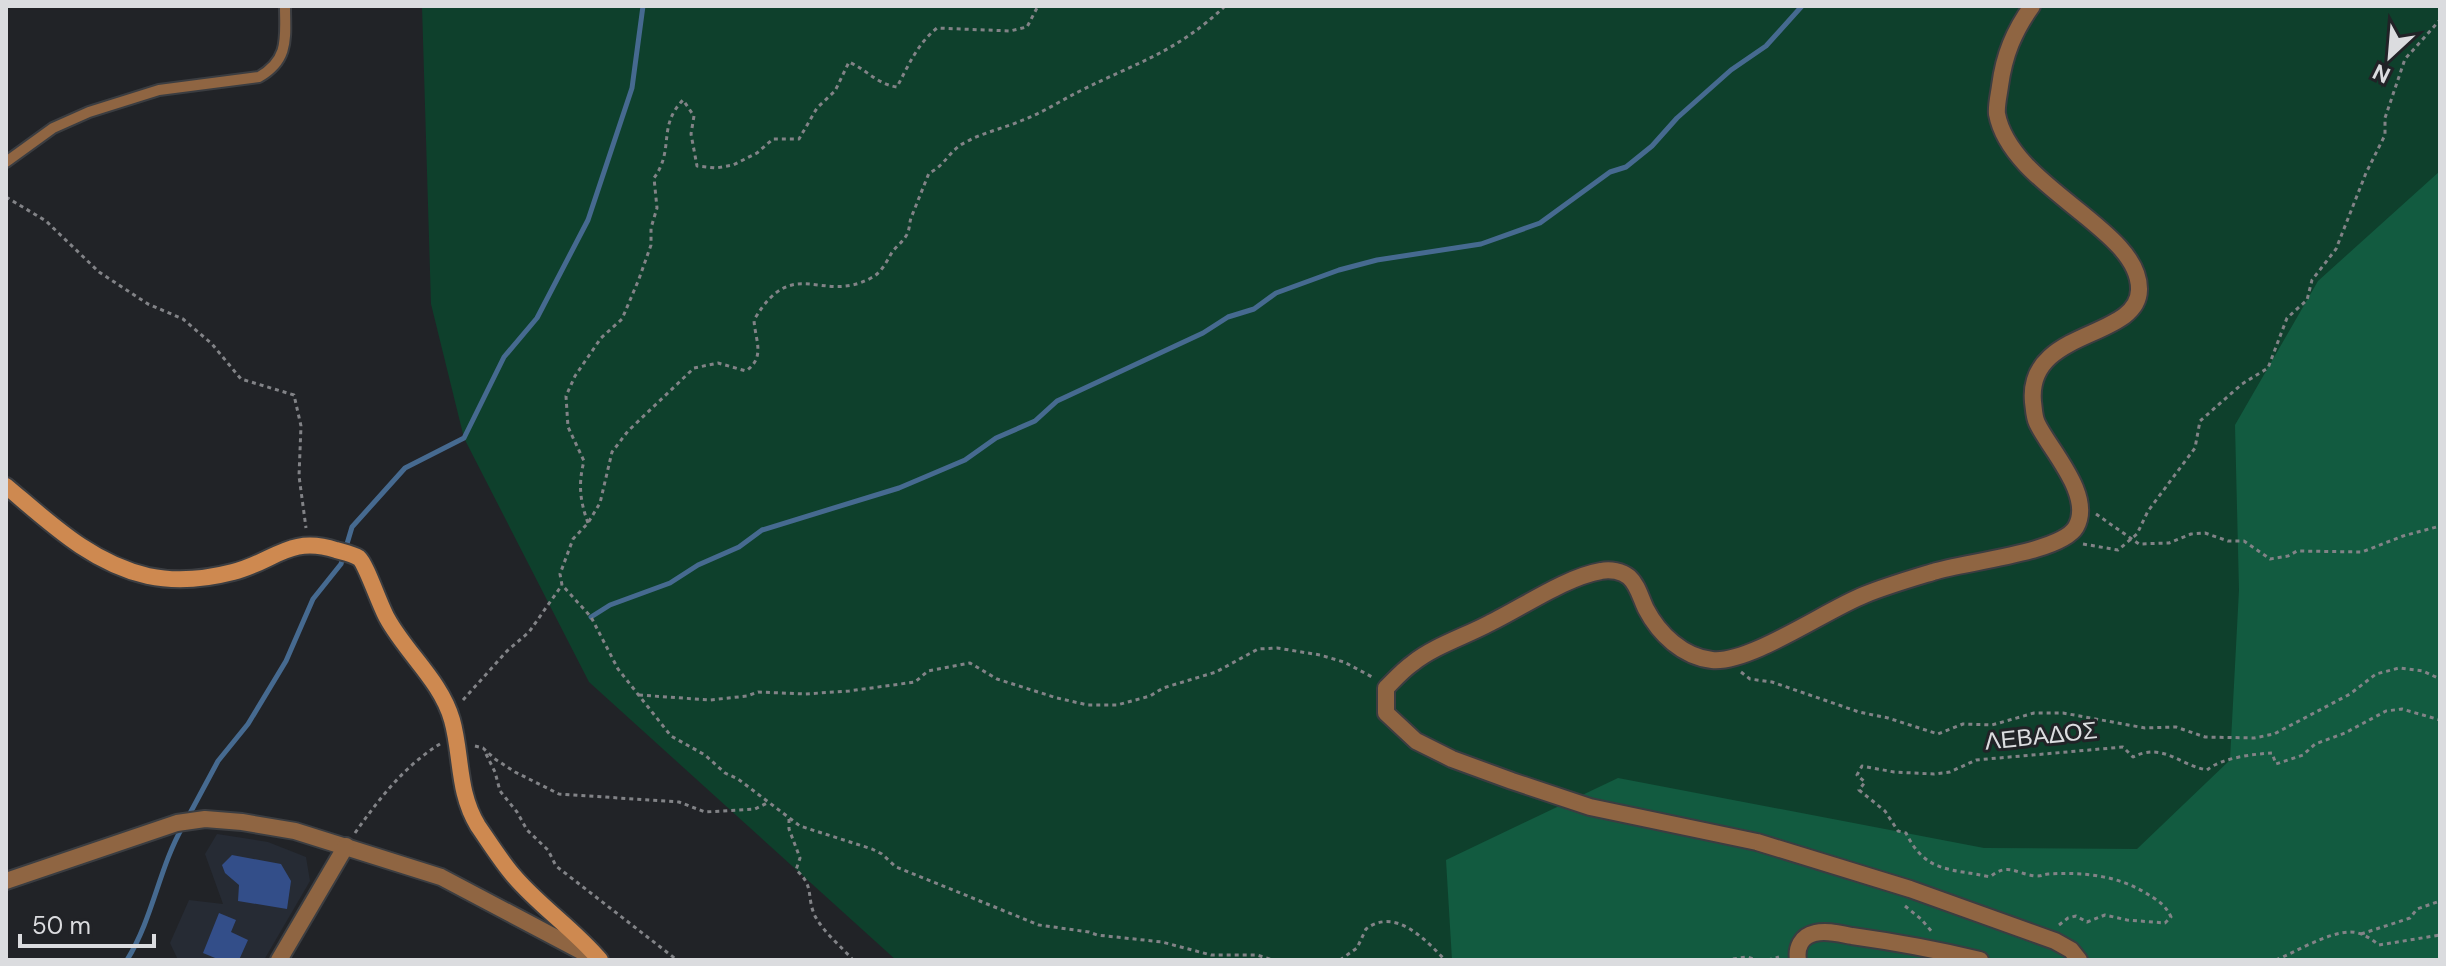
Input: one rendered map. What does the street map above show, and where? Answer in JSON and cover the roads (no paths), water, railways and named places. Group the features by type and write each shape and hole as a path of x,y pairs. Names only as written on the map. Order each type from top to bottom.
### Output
{"street":[{"path":"2032,6 2015,30 2002,73 1997,113 2001,125 2011,150 2046,186 2104,232 2128,257 2140,287 2136,303 2121,320 2086,334 2052,354 2038,373 2032,395 2035,421 2063,461 2078,500 2079,520 2075,531 2040,548 1937,570 1862,596 1740,657 1713,660 1692,655 1668,640 1629,578 1617,571 1601,571 1548,591 1415,661 1386,688 1386,713 1416,741 1452,759 1590,807 1757,842 1894,884 2055,941 2071,950 2079,960"},
{"path":"6,486 68,538 100,560 149,576 190,580 235,572 291,548 309,544 358,558 366,567 379,604 392,628 437,687 449,713 460,778 476,823 514,876 580,936 600,960"},
{"path":"6,881 177,823 205,819 242,822 295,831 441,877 600,960"},
{"path":"279,960 346,846"},
{"path":"1798,960 1797,948 1804,938 1813,933 1875,939 1980,960"}],"lane":[{"path":"6,162 53,128 89,112 159,90 259,77 273,69 283,53 285,6"}],"waterway":[{"path":"188,817 218,761 248,724 286,661 313,599 341,564 352,527 405,468 464,438 504,357 537,318 588,220 632,88 643,6"},
{"path":"591,617 610,605 670,583 698,565 739,547 762,530 899,488 965,460 996,438 1035,421 1057,401 1203,333 1228,317 1254,309 1276,293 1339,270 1377,260 1481,244 1540,223 1610,172 1626,167 1652,146 1677,118 1731,70 1766,46 1802,6"},
{"path":"127,960 183,826"}]}
